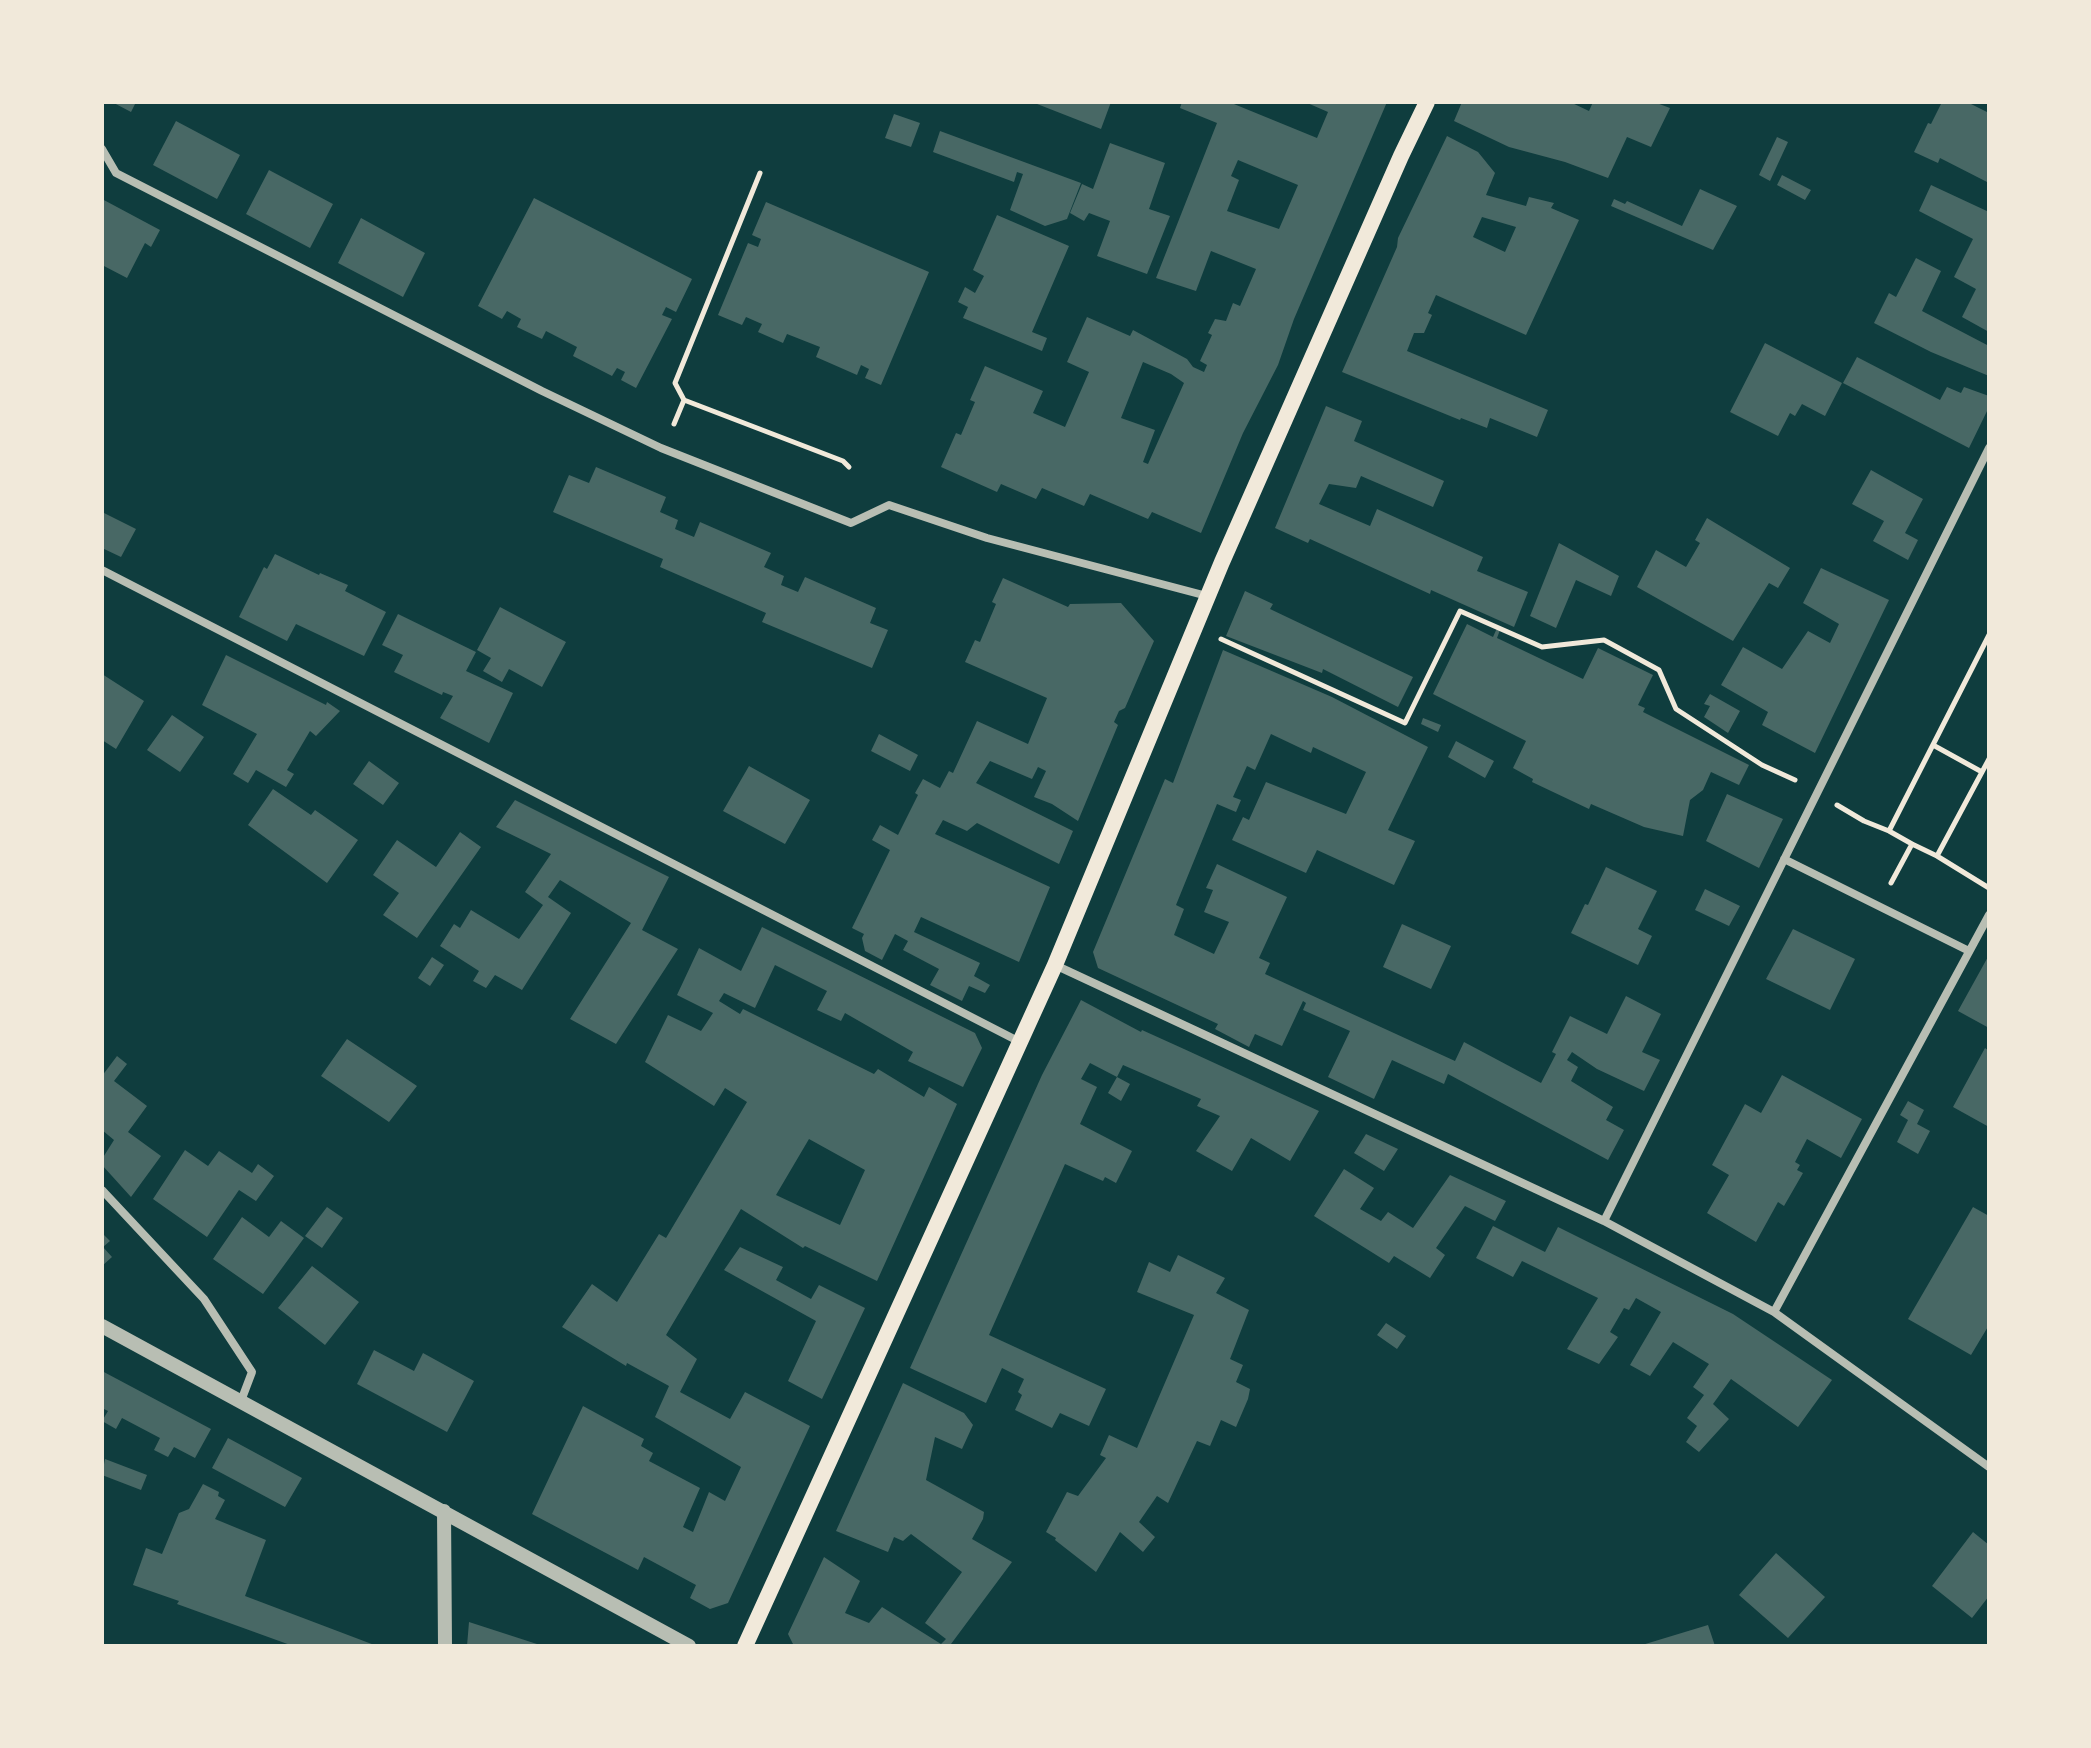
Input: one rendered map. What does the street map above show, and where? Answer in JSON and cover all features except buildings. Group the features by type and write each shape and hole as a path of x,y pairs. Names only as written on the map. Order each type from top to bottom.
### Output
{"main road":[{"path":"745,1646 1055,965 1195,626 1427,102"}],"street":[{"path":"102,149 116,173 542,391 661,448 851,523 889,505 987,538 1208,596"},
{"path":"1604,1221 1989,448"},
{"path":"102,570 1020,1043"},
{"path":"1784,859 1969,951"},
{"path":"1774,1312 1989,915"},
{"path":"1055,965 1604,1221 1774,1312 1989,1467"},
{"path":"102,1190 204,1299 252,1372 241,1401"},
{"path":"102,1326 689,1646"},
{"path":"444,1511 445,1646"}],"path":[{"path":"760,173 675,383 684,400 843,461 849,467"},
{"path":"668,437 684,400"},
{"path":"1195,626 1405,723 1460,611 1542,647 1604,640 1659,670 1676,709 1762,765 1818,790 1864,821 1937,856 1989,888"},
{"path":"1889,831 1989,635"},
{"path":"1933,745 1982,772"},
{"path":"1937,856 1989,759"},
{"path":"1879,906 1912,844"}]}
